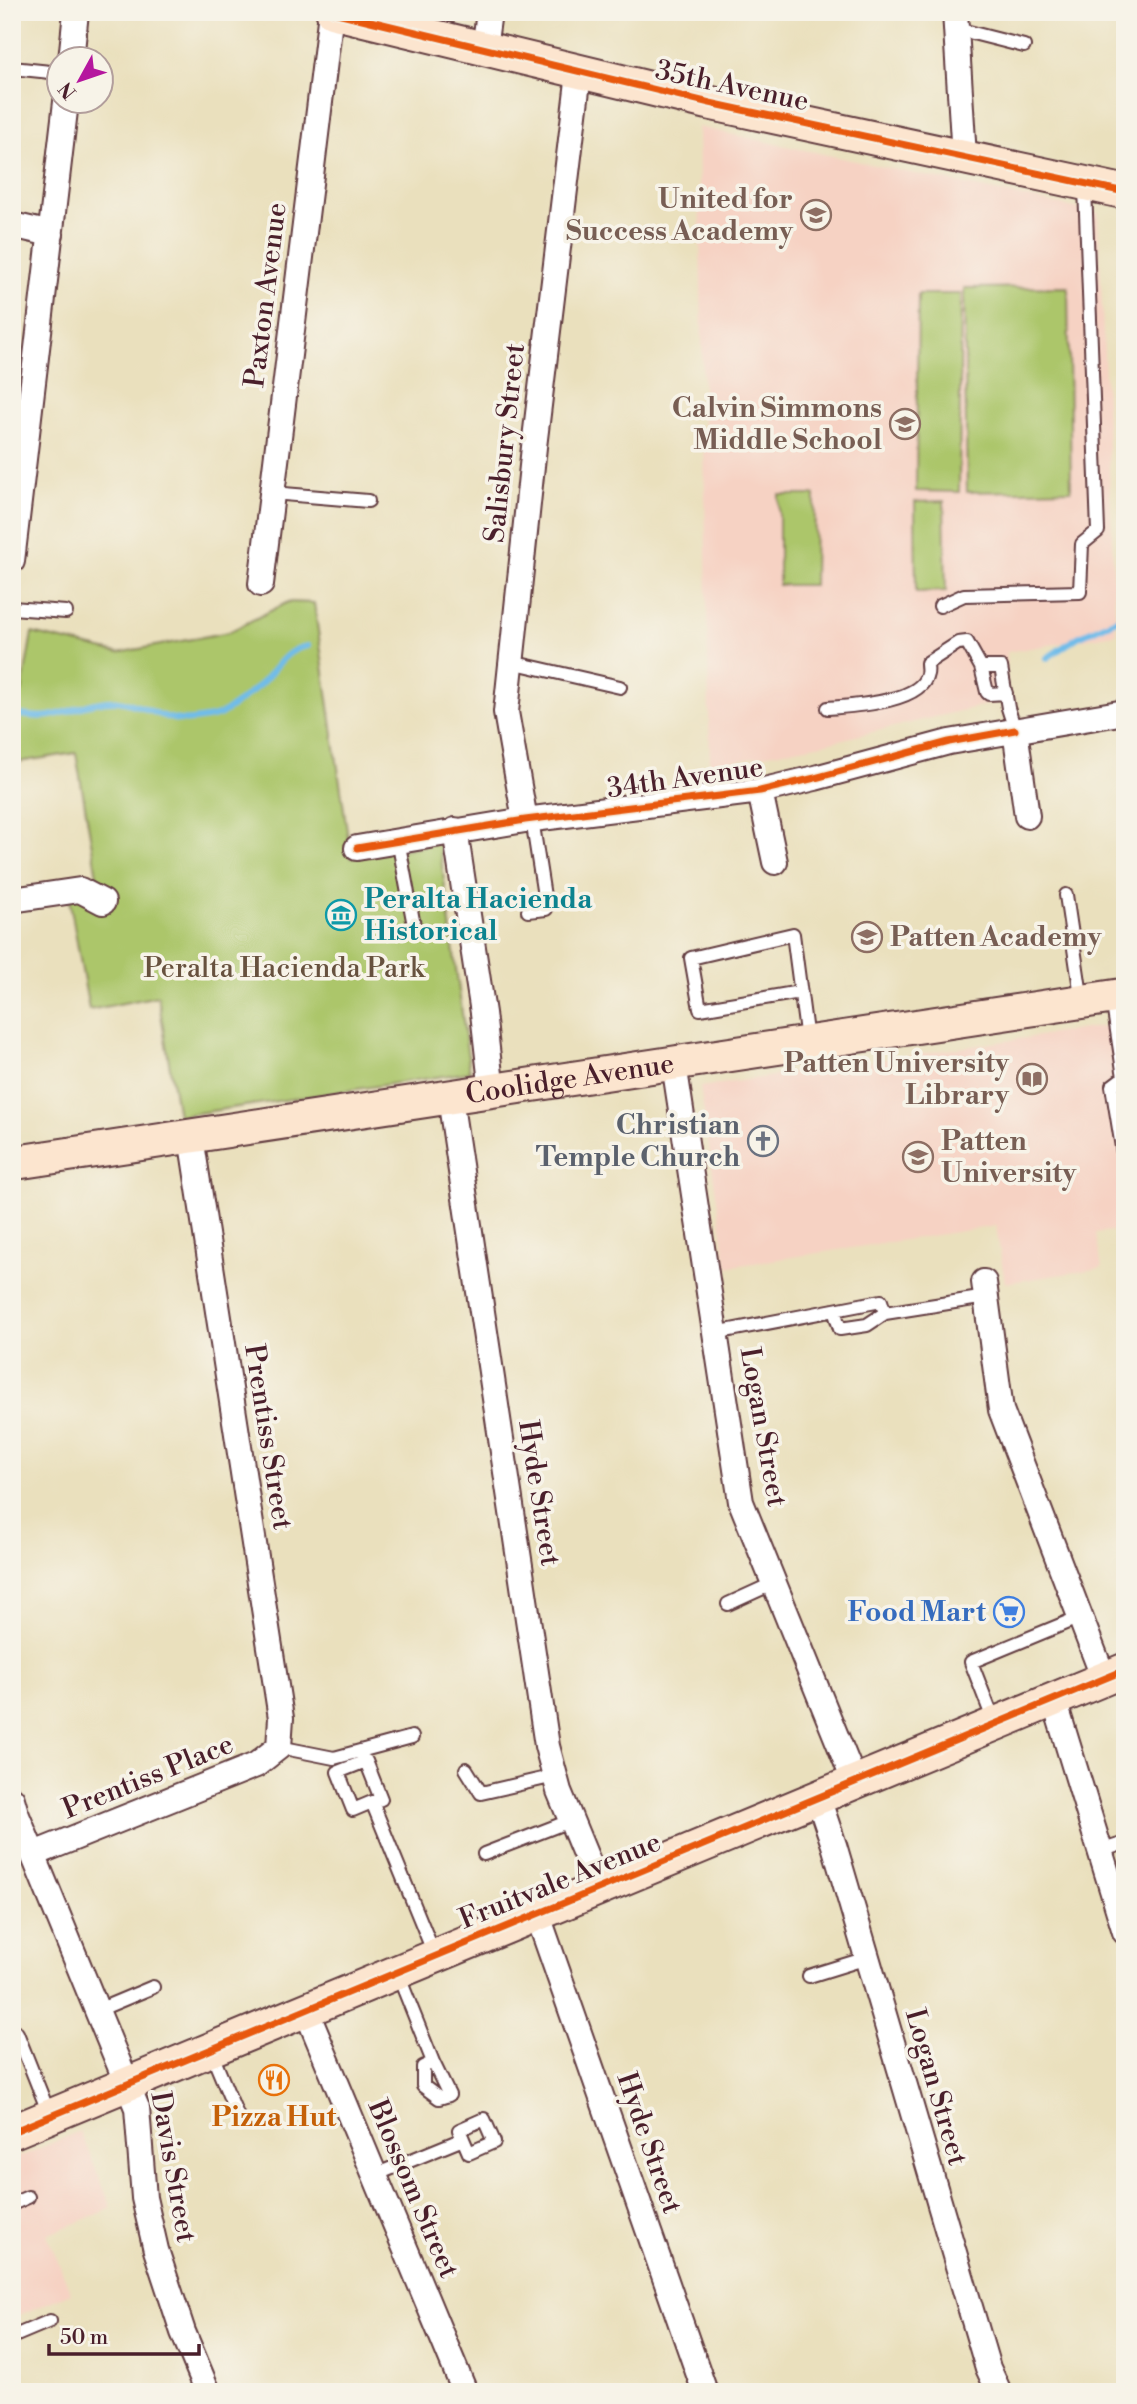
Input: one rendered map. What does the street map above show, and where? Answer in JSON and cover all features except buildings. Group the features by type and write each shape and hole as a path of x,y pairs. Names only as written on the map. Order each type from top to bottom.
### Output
{"main road":[{"name":"35th Avenue","path":"332,12 579,73 1125,191"},
{"name":"Coolidge Avenue","path":"12,1163 1106,998"},
{"name":"Fruitvale Avenue","path":"12,2132 1114,1675"}],"street":[{"path":"72,46 76,12"},
{"name":"Paxton Avenue","path":"261,584 332,12"},
{"path":"484,49 489,12"},
{"path":"956,21 964,157"},
{"name":"Salisbury Street","path":"528,820 506,712 579,73"},
{"path":"12,561 14,517 64,116"},
{"path":"12,225 51,234"},
{"name":"34th Avenue","path":"356,848 455,830 760,791 949,742 1125,712"},
{"path":"1015,730 1027,816"},
{"path":"760,791 775,862"},
{"path":"455,830 492,1091"},
{"path":"12,900 80,890 103,902"},
{"name":"Logan Street","path":"674,1065 741,1502 855,1783"},
{"name":"Hyde Street","path":"450,1098 547,1746 555,1776 599,1888"},
{"name":"Prentiss Street","path":"191,1137 281,1718 279,1746"},
{"path":"985,1289 1001,1410 1080,1617 1114,1675"},
{"path":"1054,1700 1125,1933"},
{"name":"Prentiss Place","path":"34,1854 256,1765 279,1746"},
{"name":"Logan Street","path":"818,1798 988,2368 999,2392"},
{"name":"Davis Street","path":"12,1799 138,2108 144,2197 156,2250 183,2332 208,2392"},
{"name":"Hyde Street","path":"537,1913 705,2392"},
{"name":"Blossom Street","path":"306,2010 465,2392"}],"lane":[{"path":"956,21 1024,46"},
{"path":"12,68 46,72"},
{"path":"940,606 964,595 1080,592 1082,544 1098,531 1085,183"},
{"path":"272,493 368,501"},
{"path":"12,608 66,612"},
{"path":"828,708 887,702 908,693 927,676 927,663 958,643 967,642 981,667 989,694 1006,693"},
{"path":"511,662 620,687"},
{"path":"981,667 1001,667 1015,730"},
{"path":"528,820 546,909 528,911"},
{"path":"398,840 415,931"},
{"path":"1066,895 1106,998 1124,1077 1112,1086 1125,1166"},
{"path":"800,992 700,1009 691,958 793,934 808,1044"},
{"path":"834,1310 839,1329 867,1325 885,1313 985,1289"},
{"path":"715,1333 881,1301 885,1313"},
{"path":"728,1604 774,1583"},
{"path":"995,1724 971,1662 1080,1617"},
{"path":"279,1746 334,1758 412,1737"},
{"path":"466,1769 481,1793 555,1776"},
{"path":"372,1802 435,1956"},
{"path":"484,1854 572,1820"},
{"path":"1100,1851 1125,1843"},
{"path":"808,1976 867,1958"},
{"path":"397,1972 433,2062"},
{"path":"98,2010 153,1987"},
{"path":"18,2033 50,2116"},
{"path":"210,2049 238,2117"},
{"path":"375,2175 463,2139"},
{"path":"12,2204 28,2197"},
{"path":"12,2337 50,2321"}],"shaded area":[{"name":"Calvin Simmons Middle School","path":"698,127 1098,213 1116,634 1007,652 1006,700 823,744 710,765"},
{"name":"Patten University","path":"1125,1023 1125,1229 1096,1233 1102,1268 1005,1283 996,1226 727,1267 700,1087"},
{"path":"80,2131 112,2208 47,2235 71,2293 12,2318 12,2160"}],"green space":[{"path":"1068,287 1071,490 967,492 964,288"},
{"path":"918,294 961,294 959,492 916,491"},
{"path":"779,495 815,495 814,585 779,585"},
{"path":"944,501 946,591 916,592 915,502"},
{"name":"Peralta Hacienda Park","path":"288,602 314,603 351,858 439,843 470,1072 178,1116 158,996 89,1010 66,880 97,876 76,753 12,763 12,703 22,691 32,633 118,653 229,632"}],"waterway":[{"path":"1047,658 1078,637 1125,616"},
{"path":"13,714 45,717 101,702 118,701 177,720 214,717 263,682 289,653 308,646"}],"cycle path":[{"path":"333,12 710,103 1125,192"},
{"path":"357,848 525,820 760,791 949,742 1015,730"},
{"path":"12,2132 1125,1670"}],"place":[{"name":"United for Success Academy","path":"816,215"},
{"name":"Calvin Simmons Middle School","path":"905,424"},
{"name":"Peralta Hacienda Historical","path":"341,915"},
{"name":"Patten Academy","path":"867,937"},
{"name":"Patten University Library","path":"1032,1079"},
{"name":"Christian Temple Church","path":"763,1141"},
{"name":"Patten University","path":"918,1157"},
{"name":"Food Mart","path":"1009,1612"},
{"name":"Pizza Hut","path":"274,2080"}]}
